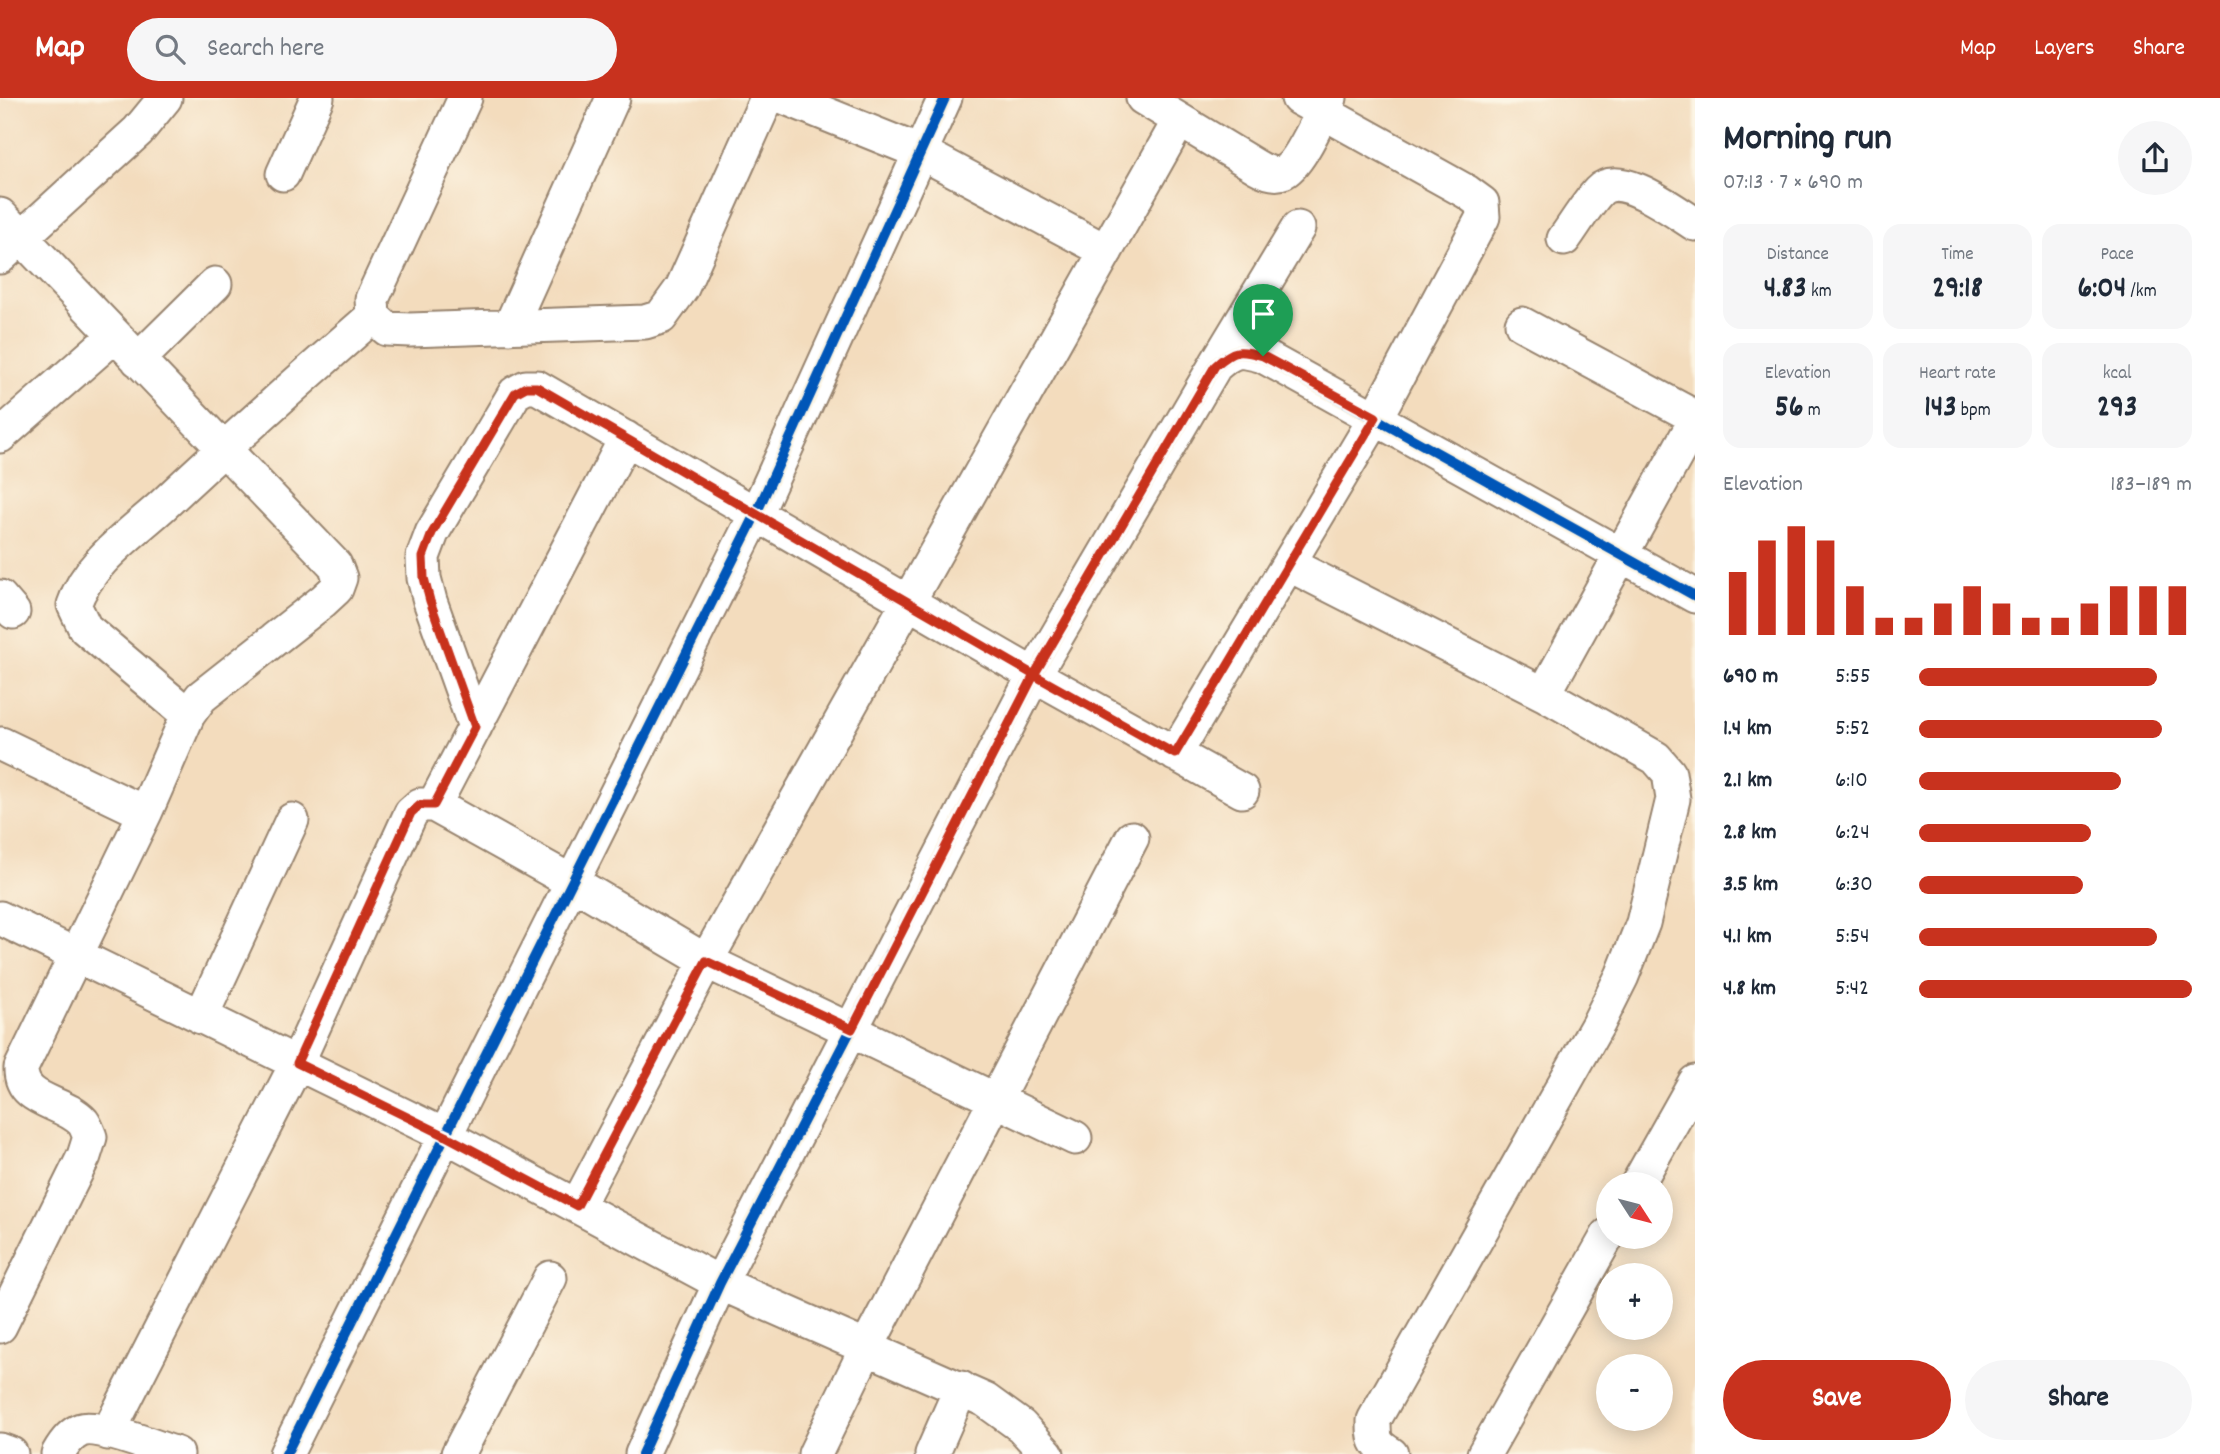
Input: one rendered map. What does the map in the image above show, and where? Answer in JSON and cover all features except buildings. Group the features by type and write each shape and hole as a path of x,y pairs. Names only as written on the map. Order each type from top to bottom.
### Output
{"street":[{"path":"0,1326 85,1156 90,1137 84,1124 73,1114 27,1090 20,1080 21,1068 145,813 188,715 201,697 323,601 336,589 340,578 335,565 138,360 7,237 138,131 165,98"},
{"path":"283,174 317,98"},
{"path":"465,98 372,299 373,316 387,329 645,322 661,317 682,288 767,98"},
{"path":"510,327 613,98"},
{"path":"786,98 920,152 1106,250"},
{"path":"286,1454 757,514 944,98"},
{"path":"1143,98 1265,171 1276,174 1285,172 1295,161 1316,103 1467,192 1482,203 1483,217 1376,417 1175,754"},
{"path":"577,1206 706,961 1179,121"},
{"path":"1564,239 1601,188 1616,184 1632,187 1695,223"},
{"path":"642,1454 720,1283 1034,675 1298,228"},
{"path":"138,360 215,284"},
{"path":"188,715 85,628 74,604 79,589 99,564 373,316"},
{"path":"1522,324 1695,419 1544,694"},
{"path":"0,436 114,336"},
{"path":"1215,366 1229,353 1243,350 1263,356 1695,596"},
{"path":"475,727 430,601 424,578 423,557 432,533 515,393 526,387 537,387 1034,675 1242,792"},
{"path":"434,805 626,439"},
{"path":"1290,565 1544,694 1656,758 1669,773 1674,799 1643,923 1616,988 1374,1420 1374,1438 1382,1449 1391,1454"},
{"path":"1,744 145,813"},
{"path":"108,1433 297,1063 411,813 420,805 434,805 706,961 1075,1138"},
{"path":"201,1017 292,820"},
{"path":"815,1454 867,1347 1132,838"},
{"path":"0,918 446,1136 720,1283 985,1400 1021,1426 1048,1454"},
{"path":"1644,1172 1695,1082"},
{"path":"1485,1454 1600,1250"},
{"path":"458,1454 550,1278"},
{"path":"932,1454 961,1388"},
{"path":"58,1454 63,1444 79,1431 94,1428 177,1454"},
{"path":"0,1450 10,1454"}],"cycle path":[{"path":"286,1454 756,514 945,98"},
{"path":"642,1454 720,1283 1034,675 1215,366 1222,360 1237,352 1263,356 1695,596"}],"route":[{"path":"1263,356 1243,350 1229,353 1215,366 1034,675 537,387 526,387 515,393 432,533 423,557 424,578 430,601 475,727 434,805 420,805 411,813 297,1063 446,1136 577,1206 706,961 852,1029 1034,675 1175,754 1376,417 1263,356"}]}
